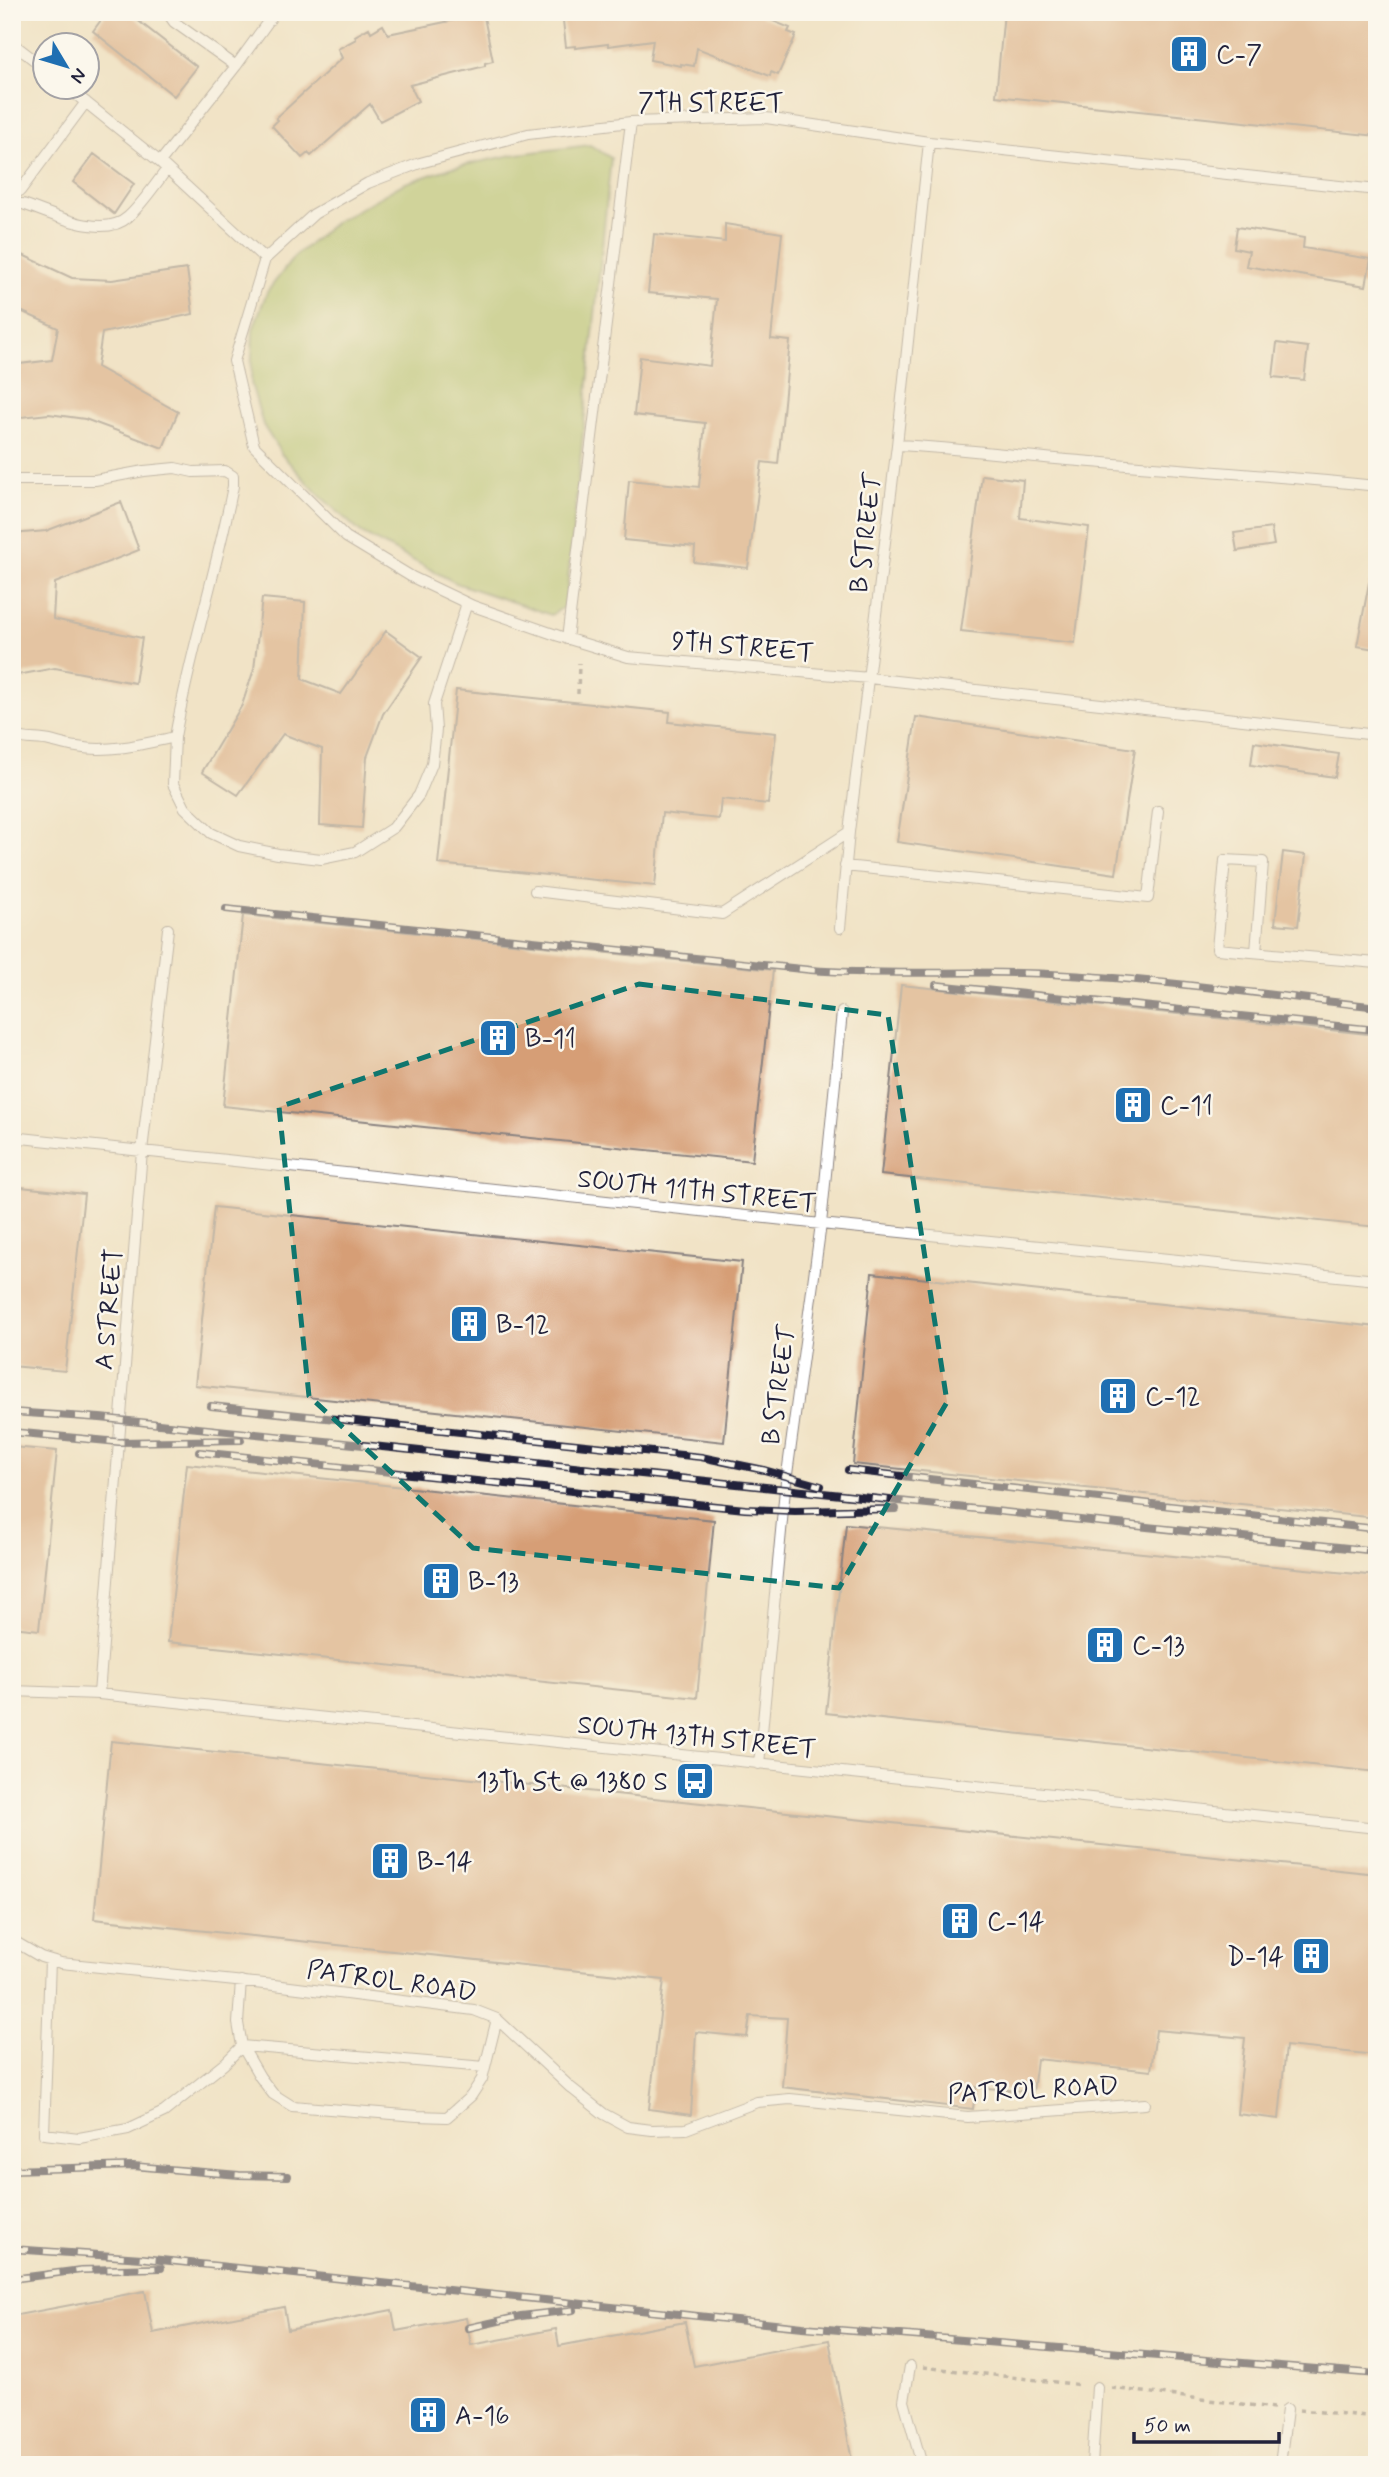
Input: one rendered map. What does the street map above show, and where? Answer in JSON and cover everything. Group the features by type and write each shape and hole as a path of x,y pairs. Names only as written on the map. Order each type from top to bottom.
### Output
{"lane":[{"path":"167,12 174,22 236,66"},
{"path":"12,204 23,204 83,225 118,224 127,218 275,12"},
{"path":"12,43 32,58"},
{"path":"20,191 86,102 164,166 265,260"},
{"name":"7TH STREET","path":"234,361 265,260 314,214 368,183 420,163 528,134 631,122 766,118 929,142 1377,190"},
{"path":"567,639 631,122"},
{"name":"B STREET","path":"839,928 897,445 929,142"},
{"name":"9TH STREET","path":"234,361 254,446 345,537 412,576 467,603 567,639 628,657 869,678 1377,736"},
{"path":"897,445 965,448 1066,460 1286,476 1377,486"},
{"path":"12,480 95,480 175,468 193,472 225,471 233,476 220,552 187,671 175,737 173,784 185,808 211,833 239,846 321,859 355,852 394,827 419,796 432,764 436,730 434,704 467,603"},
{"path":"12,735 26,741 46,740 79,748 107,749 175,737"},
{"path":"845,866 1148,898 1158,811"},
{"path":"536,891 722,914 849,832"},
{"path":"1256,952 1263,862 1225,860 1217,949 1377,962"},
{"name":"A STREET","path":"99,1694 142,1151 168,929"},
{"name":"B STREET","path":"759,1764 785,1489 821,1224 842,1012"},
{"name":"SOUTH 11TH STREET","path":"12,1136 821,1224 1377,1280"},
{"name":"SOUTH 13TH STREET","path":"12,1691 99,1694 1377,1828"},
{"name":"PATROL ROAD","path":"12,1940 61,1963 241,1981 474,2010 497,2019 570,2087 604,2114 628,2127 652,2130 687,2129 757,2102 790,2099 968,2118 1145,2104"},
{"path":"50,1959 44,2134 79,2138 128,2129 164,2112 224,2064 242,2046 485,2067"},
{"path":"241,1981 238,2023 242,2046 273,2094 292,2106 447,2117 471,2096 482,2079 497,2019"},
{"path":"910,2366 904,2401 922,2465"},
{"path":"1092,2465 1097,2387"},
{"path":"1280,2465 1287,2409"}],"path":[{"path":"578,694 579,663"},
{"path":"910,2366 1377,2417"}],"highlighted area":[{"path":"639,984 888,1015 947,1402 839,1588 473,1548 309,1396 279,1107"}],"green space":[{"path":"590,145 611,158 567,590 564,607 551,615 456,583 361,533 318,494 282,455 263,425 251,383 253,329 267,292 294,257 334,223 403,184 450,168 517,154"}],"building":[{"path":"107,12 127,12 197,67 174,96 102,38 102,32 93,31"},
{"path":"562,12 751,12 790,28 788,32 796,35 778,75 771,72 770,76 697,48 694,66 650,60 653,40 608,46 566,47"},
{"name":"C-7","path":"1004,12 1377,12 1377,136 996,96"},
{"path":"474,16 475,19 484,17 493,61 485,63 485,66 410,85 418,101 380,121 370,104 311,156 308,153 302,158 272,126 278,120 276,118 342,58 338,49 369,28 371,32 383,25 388,34"},
{"path":"94,154 134,184 114,214 73,182"},
{"path":"725,224 782,233 771,339 790,341 778,464 762,462 748,568 694,562 695,547 624,540 629,480 699,487 705,423 634,415 640,357 710,366 717,299 648,293 654,234 725,242"},
{"path":"1237,227 1304,238 1303,248 1371,259 1366,286 1246,266 1249,251 1234,248"},
{"path":"12,250 72,278 112,280 187,269 193,314 102,333 97,367 178,412 163,448 85,419 49,414 12,418 12,365 52,360 58,328 12,307"},
{"path":"1277,343 1308,347 1304,380 1273,377"},
{"path":"982,475 1023,480 1020,518 1089,527 1075,643 961,631"},
{"path":"121,502 139,550 55,583 53,619 142,638 135,683 55,668 12,676 12,534 46,531"},
{"path":"1271,528 1274,545 1237,551 1234,533"},
{"path":"1369,583 1377,584 1375,649 1357,646"},
{"path":"262,598 305,602 302,679 341,694 386,631 422,657 383,714 367,757 362,828 320,825 322,749 283,734 238,795 202,772 242,705 254,669"},
{"path":"456,690 670,712 669,722 776,733 768,804 721,799 719,819 662,813 655,886 438,864"},
{"path":"916,717 1135,749 1116,874 897,842"},
{"path":"1254,742 1339,754 1335,777 1251,765"},
{"path":"1283,852 1306,855 1298,926 1275,924"},
{"name":"B-11","path":"243,915 773,970 752,1161 223,1106"},
{"name":"C-11","path":"901,985 1377,1035 1377,1227 881,1175"},
{"path":"12,1186 84,1194 65,1371 12,1366"},
{"name":"B-12","path":"214,1207 742,1262 724,1442 195,1385"},
{"name":"C-12","path":"872,1273 1377,1327 1377,1518 853,1464"},
{"path":"12,1447 57,1451 39,1630 12,1627"},
{"name":"B-13","path":"187,1464 714,1520 697,1698 168,1642"},
{"name":"C-13","path":"846,1524 1377,1576 1377,1772 826,1713"},
{"path":"111,1741 1377,1874 1377,2055 1286,2046 1279,2119 1237,2114 1245,2038 1156,2030 1151,2071 1037,2059 1033,2092 976,2087 973,2109 782,2087 787,2018 750,2016 747,2037 696,2032 691,2115 649,2109 664,1980 94,1919"},
{"name":"A-16","path":"145,2291 153,2333 284,2307 288,2330 392,2310 396,2331 466,2318 471,2345 556,2329 559,2346 685,2322 694,2366 829,2340 853,2465 12,2465 12,2316"}],"railway":[{"path":"226,909 811,970 1091,976 1377,1007"},
{"path":"936,985 1377,1030"},
{"path":"211,1406 701,1457 764,1470 821,1486"},
{"path":"12,1412 100,1418 1377,1551"},
{"path":"12,1432 119,1442 241,1440"},
{"path":"199,1452 745,1509 896,1509"},
{"path":"848,1470 1377,1529"},
{"path":"12,2170 133,2166 239,2175 288,2176"},
{"path":"12,2249 142,2258 803,2327 1377,2374"},
{"path":"12,2279 81,2270 161,2268"},
{"path":"468,2328 521,2316 573,2310"}],"place":[{"name":"C-7","path":"1189,54"},
{"name":"B-11","path":"498,1038"},
{"name":"C-11","path":"1133,1105"},
{"name":"B-12","path":"469,1324"},
{"name":"C-12","path":"1118,1396"},
{"name":"B-13","path":"441,1581"},
{"name":"C-13","path":"1105,1645"},
{"name":"13Th St @ 1380 S","path":"695,1781"},
{"name":"B-14","path":"390,1861"},
{"name":"C-14","path":"960,1921"},
{"name":"D-14","path":"1311,1956"},
{"name":"A-16","path":"428,2415"}]}
